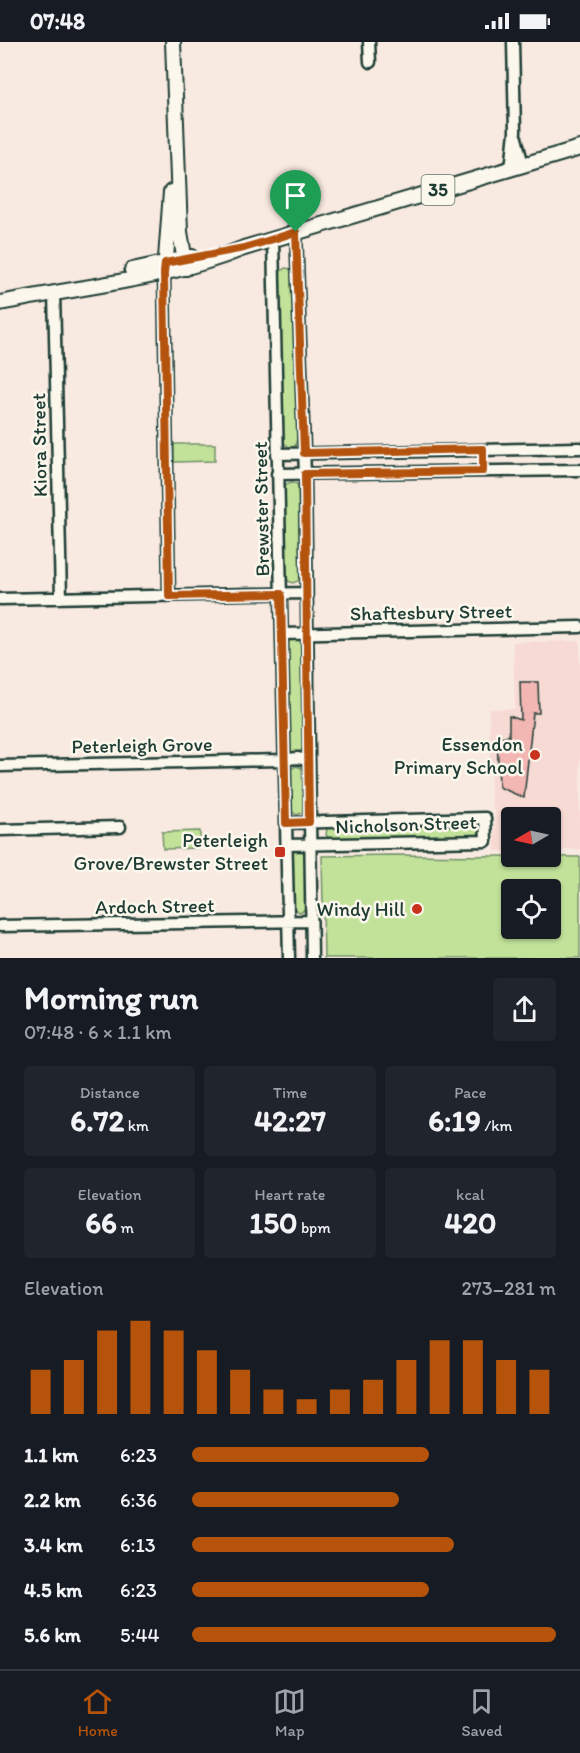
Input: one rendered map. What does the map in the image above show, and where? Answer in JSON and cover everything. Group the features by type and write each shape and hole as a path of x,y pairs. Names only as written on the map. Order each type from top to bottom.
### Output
{"main road":[{"path":"172,42 180,232 185,263"},
{"path":"164,270 175,139"},
{"name":"35","path":"0,303 54,292 95,278 164,270 580,148"}],"street":[{"path":"369,42 370,62"},
{"path":"513,42 517,167"},
{"path":"296,232 305,474 312,958"},
{"name":"Brewster Street","path":"273,239 289,958"},
{"path":"164,270 169,596"},
{"name":"Kiora Street","path":"54,292 61,598"},
{"path":"278,454 580,448"},
{"path":"483,449 483,471"},
{"path":"277,474 580,470"},
{"path":"0,599 306,593"},
{"name":"Shaftesbury Street","path":"282,634 580,627"},
{"name":"Peterleigh Grove","path":"0,766 297,758 309,760"},
{"name":"Nicholson Street","path":"286,823 485,818 486,841 287,845"},
{"path":"0,830 120,827"},
{"name":"Ardoch Street","path":"0,926 311,921"}],"shaded area":[{"name":"Essendon Primary School","path":"580,641 580,849 561,850 561,807 501,807 501,851 495,851 495,815 491,801 489,709 515,709 513,642"}],"green space":[{"path":"285,268 291,269 294,275 297,439 295,446 290,448 283,442 279,276"},
{"path":"174,444 215,444 215,461 174,462"},
{"path":"292,482 298,487 300,576 298,581 293,583 288,581 286,575 284,488 286,484"},
{"path":"290,640 301,641 303,748 298,754 291,752 289,747 288,644"},
{"path":"296,766 302,768 303,771 303,812 297,815 291,811 290,773 291,769"},
{"path":"475,824 480,826 480,833 474,836 331,839 326,835 327,828 331,826"},
{"path":"200,831 200,848 163,849 162,832"},
{"path":"295,849 301,849 305,855 306,907 302,912 293,908 291,853"},
{"name":"Windy Hill","path":"322,856 501,856 501,867 561,867 561,857 580,857 580,958 324,958"}],"building":[{"path":"520,682 538,682 539,713 533,713 524,798 499,787 497,737 509,736 509,716 521,720"}],"place":[{"name":"Essendon Primary School","path":"535,755"},
{"name":"Peterleigh Grove/Brewster Street","path":"280,852"},
{"name":"Windy Hill","path":"417,909"}],"route":[{"path":"296,232 304,453 483,449 483,471 305,474 309,822 286,823 281,594 169,596 164,273 165,263 244,248 296,232"}]}
